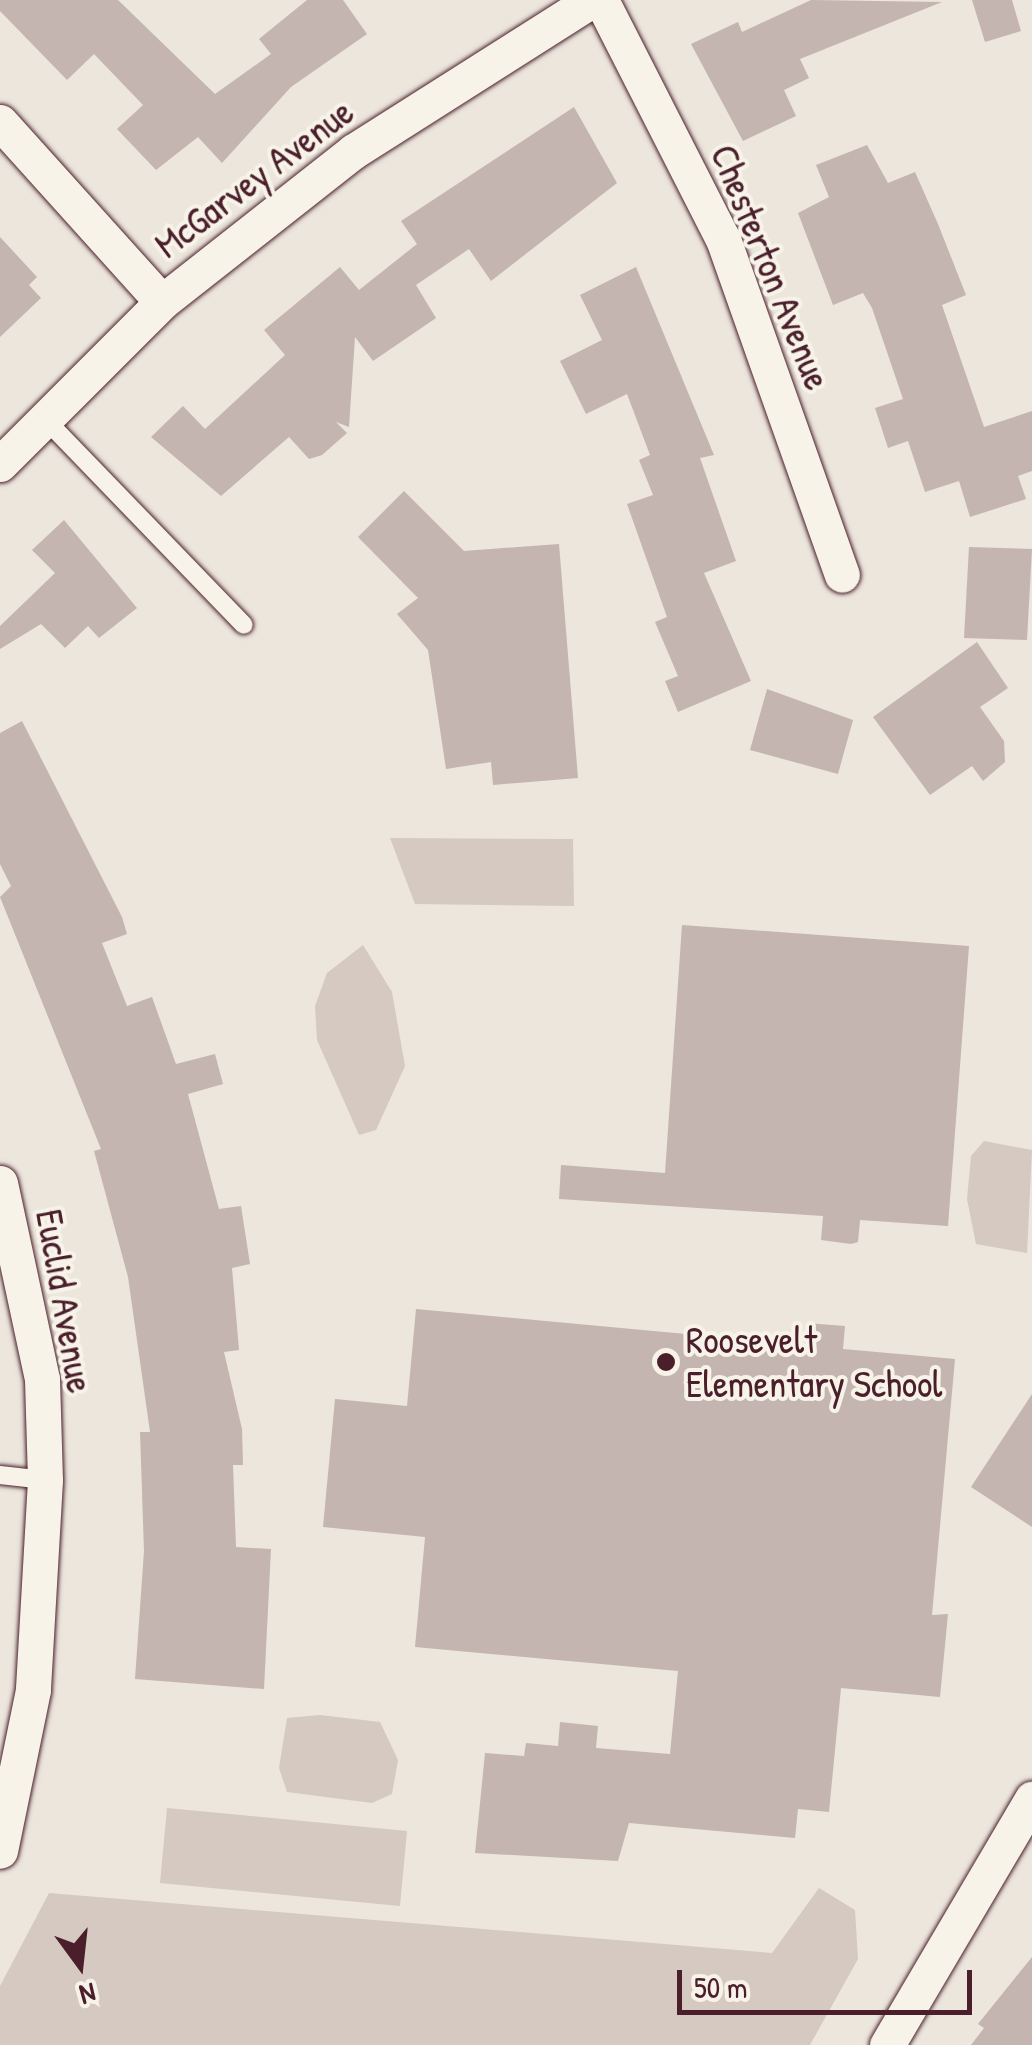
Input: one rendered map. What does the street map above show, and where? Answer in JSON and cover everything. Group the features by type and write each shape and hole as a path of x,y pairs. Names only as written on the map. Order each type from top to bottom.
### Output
{"street":[{"name":"McGarvey Avenue","path":"0,464 162,302 354,151 592,0"},
{"name":"Chesterton Avenue","path":"601,0 722,238 842,575"},
{"path":"0,122 162,302"},
{"name":"Euclid Avenue","path":"0,1183 42,1378 46,1480 32,1690 0,1851"},
{"path":"888,2045 1028,1818"}],"lane":[{"path":"45,420 244,625"},
{"path":"0,1476 46,1480"}],"shaded area":[{"path":"390,838 573,839 574,906 415,904"},
{"path":"363,945 392,992 405,1066 376,1130 359,1135 317,1040 315,1006 327,973"},
{"path":"984,1141 1032,1150 1027,1253 976,1244 967,1199 971,1156"},
{"path":"320,1715 380,1722 398,1760 392,1794 372,1803 287,1792 279,1768 287,1718"},
{"path":"167,1808 407,1831 400,1906 160,1883"},
{"path":"819,1888 855,1910 858,1959 810,2045 0,2045 0,1986 49,1893 772,1953"}],"building":[{"path":"0,0 118,0 215,94 271,54 259,39 307,0 343,0 367,34 291,87 222,163 198,137 156,170 117,129 143,105 94,54 67,80 0,11"},
{"path":"811,0 942,2 800,59 809,78 784,90 796,116 743,141 691,44 738,22 742,32"},
{"path":"972,0 1012,0 1021,31 985,42"},
{"path":"574,107 617,183 491,281 469,249 416,285 436,318 373,361 355,337 349,427 336,422 347,433 322,455 309,459 289,437 221,496 151,437 183,406 205,429 285,355 264,330 340,267 359,290 417,244 401,221"},
{"path":"867,145 888,183 915,172 938,224 966,295 942,305 984,427 1032,411 1032,471 1018,476 1026,499 970,517 959,481 925,492 908,441 888,448 875,408 903,399 872,308 863,293 833,305 798,213 829,197 816,165"},
{"path":"0,237 37,277 29,285 41,298 0,337"},
{"path":"636,267 714,455 700,458 736,561 704,573 751,681 678,712 665,681 678,676 655,622 667,617 627,504 653,495 639,460 650,455 627,394 586,414 560,361 602,340 580,295"},
{"path":"404,491 464,551 559,544 578,778 493,785 491,762 446,769 428,650 397,614 418,598 358,537"},
{"path":"64,520 137,608 99,638 88,626 65,648 41,624 0,649 0,626 55,573 32,550"},
{"path":"969,547 1032,549 1027,640 964,638"},
{"path":"977,642 1008,688 980,707 1004,741 1005,762 983,781 972,766 930,795 873,717"},
{"path":"767,689 853,720 838,774 750,750"},
{"path":"22,721 122,917 127,934 102,943 127,1006 152,997 176,1064 215,1054 223,1084 188,1094 219,1209 241,1206 250,1264 232,1268 239,1350 224,1352 242,1429 243,1465 233,1465 236,1547 271,1549 264,1689 135,1679 144,1551 140,1432 150,1432 128,1277 94,1151 101,1149 0,897 11,886 0,864 0,733"},
{"path":"682,925 969,946 948,1226 860,1220 858,1242 851,1244 821,1240 823,1216 559,1199 561,1165 665,1173"},
{"path":"416,1309 805,1345 806,1323 845,1326 843,1349 955,1359 932,1615 948,1614 940,1697 841,1688 829,1812 798,1809 795,1838 629,1823 618,1861 475,1853 485,1753 524,1756 526,1743 558,1746 560,1722 598,1726 596,1748 670,1754 678,1671 415,1647 425,1537 323,1527 335,1399 407,1406"},
{"path":"1032,1394 1032,1527 971,1487"},
{"path":"1032,1957 1032,2045 971,2045 984,2028 978,2024"}],"place":[{"name":"Roosevelt Elementary School","path":"666,1362"}]}
